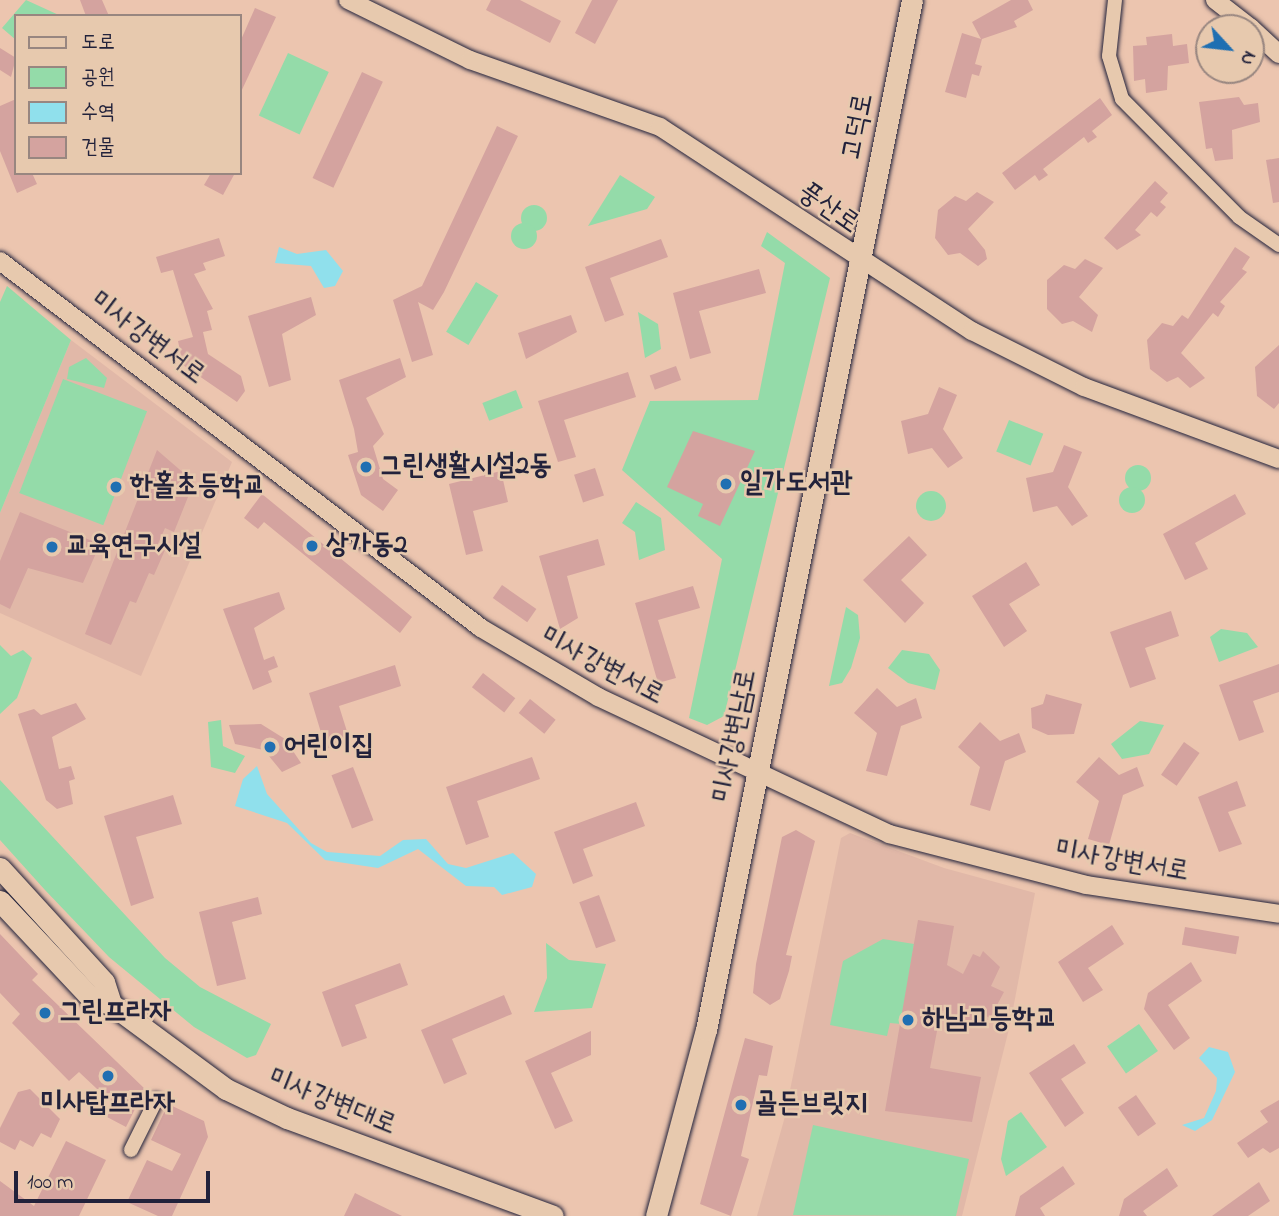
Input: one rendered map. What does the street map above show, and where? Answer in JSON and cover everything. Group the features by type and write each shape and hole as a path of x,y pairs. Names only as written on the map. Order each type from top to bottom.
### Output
{"main road":[{"name":"고덕로","path":"861,264 912,0"},
{"name":"미사강변남로","path":"656,1216 689,1109 861,264"},
{"name":"미사강변대로","path":"0,869 104,982 111,1004"},
{"name":"미사강변대로","path":"0,901 91,998 111,1004 201,1074 253,1103 553,1216"}],"street":[{"name":"풍산로","path":"348,0 470,60 620,110 683,139 861,264 972,331 1084,387 1279,458"},
{"path":"1115,0 1109,56 1122,99 1239,218 1279,245"},
{"path":"1215,0 1233,14"},
{"path":"1265,41 1279,54"},
{"name":"미사강변서로","path":"0,261 481,628 598,697 889,834 997,865 1279,914"},
{"path":"131,1150 156,1100"}],"shaded area":[{"name":"한홀초등학교","path":"71,340 232,462 141,676 0,613 0,513"},
{"name":"하남고등학교","path":"850,833 944,868 1035,893 1010,1025 962,1216 757,1216 784,1120 841,838"}],"green space":[{"path":"26,0 57,14 14,14"},
{"path":"14,14 14,38 2,28"},
{"path":"288,53 329,72 300,135 259,116"},
{"path":"620,175 655,197 647,209 588,226"},
{"path":"534,205 543,209 547,218 543,227 534,231 525,227 521,218 525,209"},
{"path":"524,223 533,227 537,236 533,245 524,249 515,245 511,236 515,227"},
{"path":"767,232 830,278 724,716 707,725 689,718 722,559 622,470 650,401 758,400 785,263 761,246"},
{"path":"476,282 498,295 468,345 446,332"},
{"path":"7,286 71,340 0,513 0,302"},
{"path":"638,312 658,324 661,349 645,358"},
{"path":"86,358 107,378 104,388 67,379 69,367"},
{"path":"63,379 147,411 103,525 19,493"},
{"path":"516,390 523,408 489,421 482,403"},
{"path":"1009,420 1043,434 1031,465 996,452"},
{"path":"1138,465 1147,469 1151,478 1147,487 1138,491 1129,487 1125,478 1129,469"},
{"path":"1132,487 1141,491 1145,500 1141,509 1132,513 1123,509 1119,500 1123,491"},
{"path":"931,491 942,495 946,506 942,517 931,521 920,517 916,506 920,495"},
{"path":"636,502 661,518 665,550 639,560 635,532 622,523"},
{"path":"846,607 858,615 860,638 851,668 842,683 829,686"},
{"path":"1221,629 1247,633 1258,647 1219,662 1210,637"},
{"path":"0,645 11,656 23,650 32,658 17,698 0,714"},
{"path":"902,650 929,654 940,670 935,690 908,683 888,668"},
{"path":"221,720 223,746 245,756 235,773 211,767 208,722"},
{"path":"1140,721 1164,725 1149,754 1122,759 1111,744"},
{"path":"0,780 165,958 200,987 271,1024 256,1055 247,1058 194,1027 109,957 45,890 0,840"},
{"path":"883,939 914,944 901,1024 890,1023 887,1036 830,1025 843,961"},
{"path":"546,943 569,960 606,964 592,1008 534,1012 547,978"},
{"path":"1139,1024 1158,1051 1126,1073 1107,1046"},
{"path":"1021,1112 1047,1147 1006,1176 1001,1159 1008,1121"},
{"path":"813,1125 969,1159 956,1216 793,1215"}],"water":[{"path":"279,247 297,254 326,250 343,271 335,286 324,288 311,266 275,263"},
{"path":"257,766 267,794 311,843 327,852 380,856 403,840 426,839 448,864 466,868 513,853 536,874 532,887 502,895 494,887 466,886 418,849 378,868 325,860 287,823 235,806 243,779"},
{"path":"1209,1047 1228,1052 1235,1072 1212,1120 1195,1131 1182,1125 1204,1118 1216,1091 1217,1078 1199,1058"}],"building":[{"path":"80,0 102,0 108,14 85,14"},
{"path":"491,0 520,0 561,21 550,43 486,10"},
{"path":"592,0 618,0 595,44 575,33"},
{"path":"1011,0 1028,0 1033,10 1014,21 1017,27 982,39 975,64 982,66 979,76 972,74 966,98 945,92 962,33 981,39 972,22"},
{"path":"255,8 276,17 242,90 242,37"},
{"path":"1172,34 1173,46 1187,44 1189,63 1168,66 1167,90 1146,93 1145,79 1134,81 1133,46 1147,45 1146,37"},
{"path":"0,48 14,57 14,66 11,77 0,70"},
{"path":"362,72 383,82 333,188 313,178"},
{"path":"1239,97 1244,105 1258,103 1260,122 1232,130 1233,159 1215,161 1212,148 1206,149 1199,102"},
{"path":"1100,98 1112,115 1092,131 1097,137 1088,143 1084,137 1043,169 1048,175 1039,181 1035,175 1015,190 1002,173"},
{"path":"14,100 14,175 33,175 37,184 17,193 0,151 0,106"},
{"path":"497,126 518,136 444,292 433,310 418,302 433,355 412,362 393,300 422,286"},
{"path":"1279,158 1279,202 1273,203 1266,160"},
{"path":"210,175 234,175 223,195 204,185"},
{"path":"1155,181 1168,193 1160,202 1166,207 1157,217 1151,212 1135,230 1141,235 1117,250 1104,238"},
{"path":"977,192 994,202 968,229 985,250 987,259 978,266 960,253 948,255 935,238 938,210 955,196 966,201"},
{"path":"219,238 225,256 203,263 206,270 194,274 213,309 207,311 212,330 203,332 208,354 241,376 245,391 237,402 183,365 178,341 193,337 173,270 161,273 156,257"},
{"path":"661,239 668,257 610,278 624,315 605,322 585,267"},
{"path":"1235,247 1250,257 1242,269 1247,272 1220,302 1225,306 1218,317 1213,313 1181,353 1205,378 1190,388 1178,377 1167,382 1150,369 1147,340 1162,323 1173,326 1182,315 1188,319"},
{"path":"1085,259 1103,268 1079,297 1098,315 1092,332 1073,321 1062,324 1047,309 1047,280 1064,265 1075,269"},
{"path":"759,269 766,293 699,311 711,353 690,359 673,293"},
{"path":"311,297 316,315 282,334 291,380 269,387 248,316"},
{"path":"571,315 577,332 526,359 518,333"},
{"path":"1279,345 1279,403 1274,409 1257,396 1255,367"},
{"path":"400,358 406,377 366,398 384,434 373,446 383,479 398,490 383,511 361,495 348,455 358,452 354,429 339,380"},
{"path":"676,366 681,380 655,390 650,376"},
{"path":"628,372 636,397 564,420 576,457 558,462 538,401"},
{"path":"939,387 957,395 943,429 963,458 948,468 932,448 908,454 901,421 928,414"},
{"path":"693,431 755,451 720,526 698,516 703,504 667,487"},
{"path":"1064,445 1082,452 1068,487 1088,516 1072,526 1057,506 1033,512 1026,478 1053,472"},
{"path":"157,450 194,482 174,532 165,528 157,546 165,550 154,575 149,573 136,603 130,601 111,645 85,634"},
{"path":"595,468 604,496 583,502 574,475"},
{"path":"501,471 508,502 473,511 483,551 466,555 449,484"},
{"path":"262,494 412,617 400,633 264,522 258,529 244,518"},
{"path":"1235,494 1246,514 1195,543 1208,569 1185,580 1163,534"},
{"path":"20,512 100,544 83,583 28,568 10,609 0,604 0,561"},
{"path":"909,536 927,555 901,580 924,603 905,623 863,580"},
{"path":"598,539 605,565 567,576 578,618 560,629 539,556"},
{"path":"1026,562 1040,585 1009,604 1027,631 1004,647 972,596"},
{"path":"502,585 536,609 527,622 493,598"},
{"path":"693,586 700,608 658,620 676,678 658,683 635,603"},
{"path":"279,592 285,609 254,628 264,660 274,656 278,667 268,671 272,682 253,690 223,609"},
{"path":"1171,611 1179,636 1145,648 1156,679 1130,688 1110,632"},
{"path":"1279,664 1279,692 1253,701 1264,732 1239,741 1219,685"},
{"path":"395,665 401,686 339,706 350,741 326,749 309,693"},
{"path":"483,673 515,698 504,712 472,687"},
{"path":"877,688 897,707 916,698 922,718 901,726 887,776 866,771 877,733 854,713"},
{"path":"1046,694 1082,704 1074,734 1048,735 1032,728 1031,708 1043,704"},
{"path":"530,699 556,720 544,734 519,713"},
{"path":"76,703 86,719 52,737 59,769 71,766 75,779 69,781 73,804 57,809 46,800 18,714 34,709 41,715"},
{"path":"980,722 1000,741 1019,733 1026,752 1005,761 990,811 970,805 980,767 958,747"},
{"name":"어린이집","path":"261,724 285,739 301,763 282,772 264,750 235,744 229,725"},
{"path":"1184,742 1200,753 1177,786 1161,775"},
{"path":"532,757 540,779 477,801 489,837 466,845 446,787"},
{"path":"1099,757 1119,775 1137,767 1144,786 1123,795 1109,845 1088,839 1099,801 1076,782"},
{"path":"353,767 373,820 352,828 332,775"},
{"path":"1237,781 1246,806 1228,812 1242,844 1219,852 1198,797"},
{"path":"173,795 182,824 136,837 154,898 131,906 104,816"},
{"path":"636,802 645,826 583,849 593,876 573,884 554,832"},
{"path":"796,830 815,841 786,955 792,956 789,971 780,999 770,1005 753,993 756,964 782,837"},
{"path":"599,895 616,941 596,948 579,902"},
{"path":"258,897 262,914 232,922 246,979 217,986 199,912"},
{"path":"918,920 954,926 947,965 963,974 973,954 980,957 983,951 1000,967 991,986 1004,992 990,1018 978,1012 972,1025 941,1010 930,1068 981,1077 972,1122 885,1111"},
{"path":"1112,925 1124,944 1088,968 1103,990 1083,1002 1058,962"},
{"path":"1185,927 1239,937 1236,954 1182,945"},
{"path":"0,934 38,974 32,980 145,1089 126,1127 107,1117 113,1104 79,1072 69,1081 12,1023 20,1014 0,993"},
{"path":"1191,962 1202,981 1168,1005 1190,1038 1174,1050 1144,1009 1148,993"},
{"path":"400,963 408,985 355,1005 367,1038 342,1047 322,992"},
{"path":"504,995 512,1014 452,1039 467,1074 444,1084 421,1030"},
{"path":"591,1031 591,1055 551,1073 573,1121 555,1129 525,1061"},
{"name":"골든브릿지","path":"745,1038 773,1046 767,1076 759,1075 741,1156 749,1159 731,1216 700,1204"},
{"path":"1074,1044 1086,1063 1061,1079 1084,1113 1065,1127 1029,1073"},
{"path":"30,1089 60,1119 51,1138 41,1133 33,1147 20,1140 15,1150 0,1142 0,1128 18,1092"},
{"path":"1136,1095 1156,1124 1138,1136 1118,1108"},
{"path":"1279,1100 1279,1148 1270,1153 1263,1148 1248,1158 1237,1143 1268,1122 1260,1111"},
{"path":"168,1104 204,1121 208,1137 172,1216 158,1216 127,1202 147,1160 172,1171 181,1154 151,1140"},
{"path":"66,1141 106,1160 79,1216 0,1216 0,1181 34,1206"},
{"path":"1063,1166 1075,1184 1040,1208 1045,1216 1015,1216 1020,1196"},
{"path":"1167,1168 1178,1186 1143,1211 1147,1216 1119,1216 1124,1199"},
{"path":"1259,1182 1270,1201 1248,1216 1212,1216"},
{"path":"355,1193 369,1200 402,1216 344,1216"}],"place":[{"name":"그린생활시설2동","path":"366,467"},
{"name":"일가도서관","path":"726,484"},
{"name":"한홀초등학교","path":"116,487"},
{"name":"상가동2","path":"312,546"},
{"name":"교육연구시설","path":"52,547"},
{"name":"어린이집","path":"270,747"},
{"name":"그린프라자","path":"45,1013"},
{"name":"하남고등학교","path":"908,1020"},
{"name":"미사탑프라자","path":"108,1076"},
{"name":"골든브릿지","path":"741,1105"}]}
